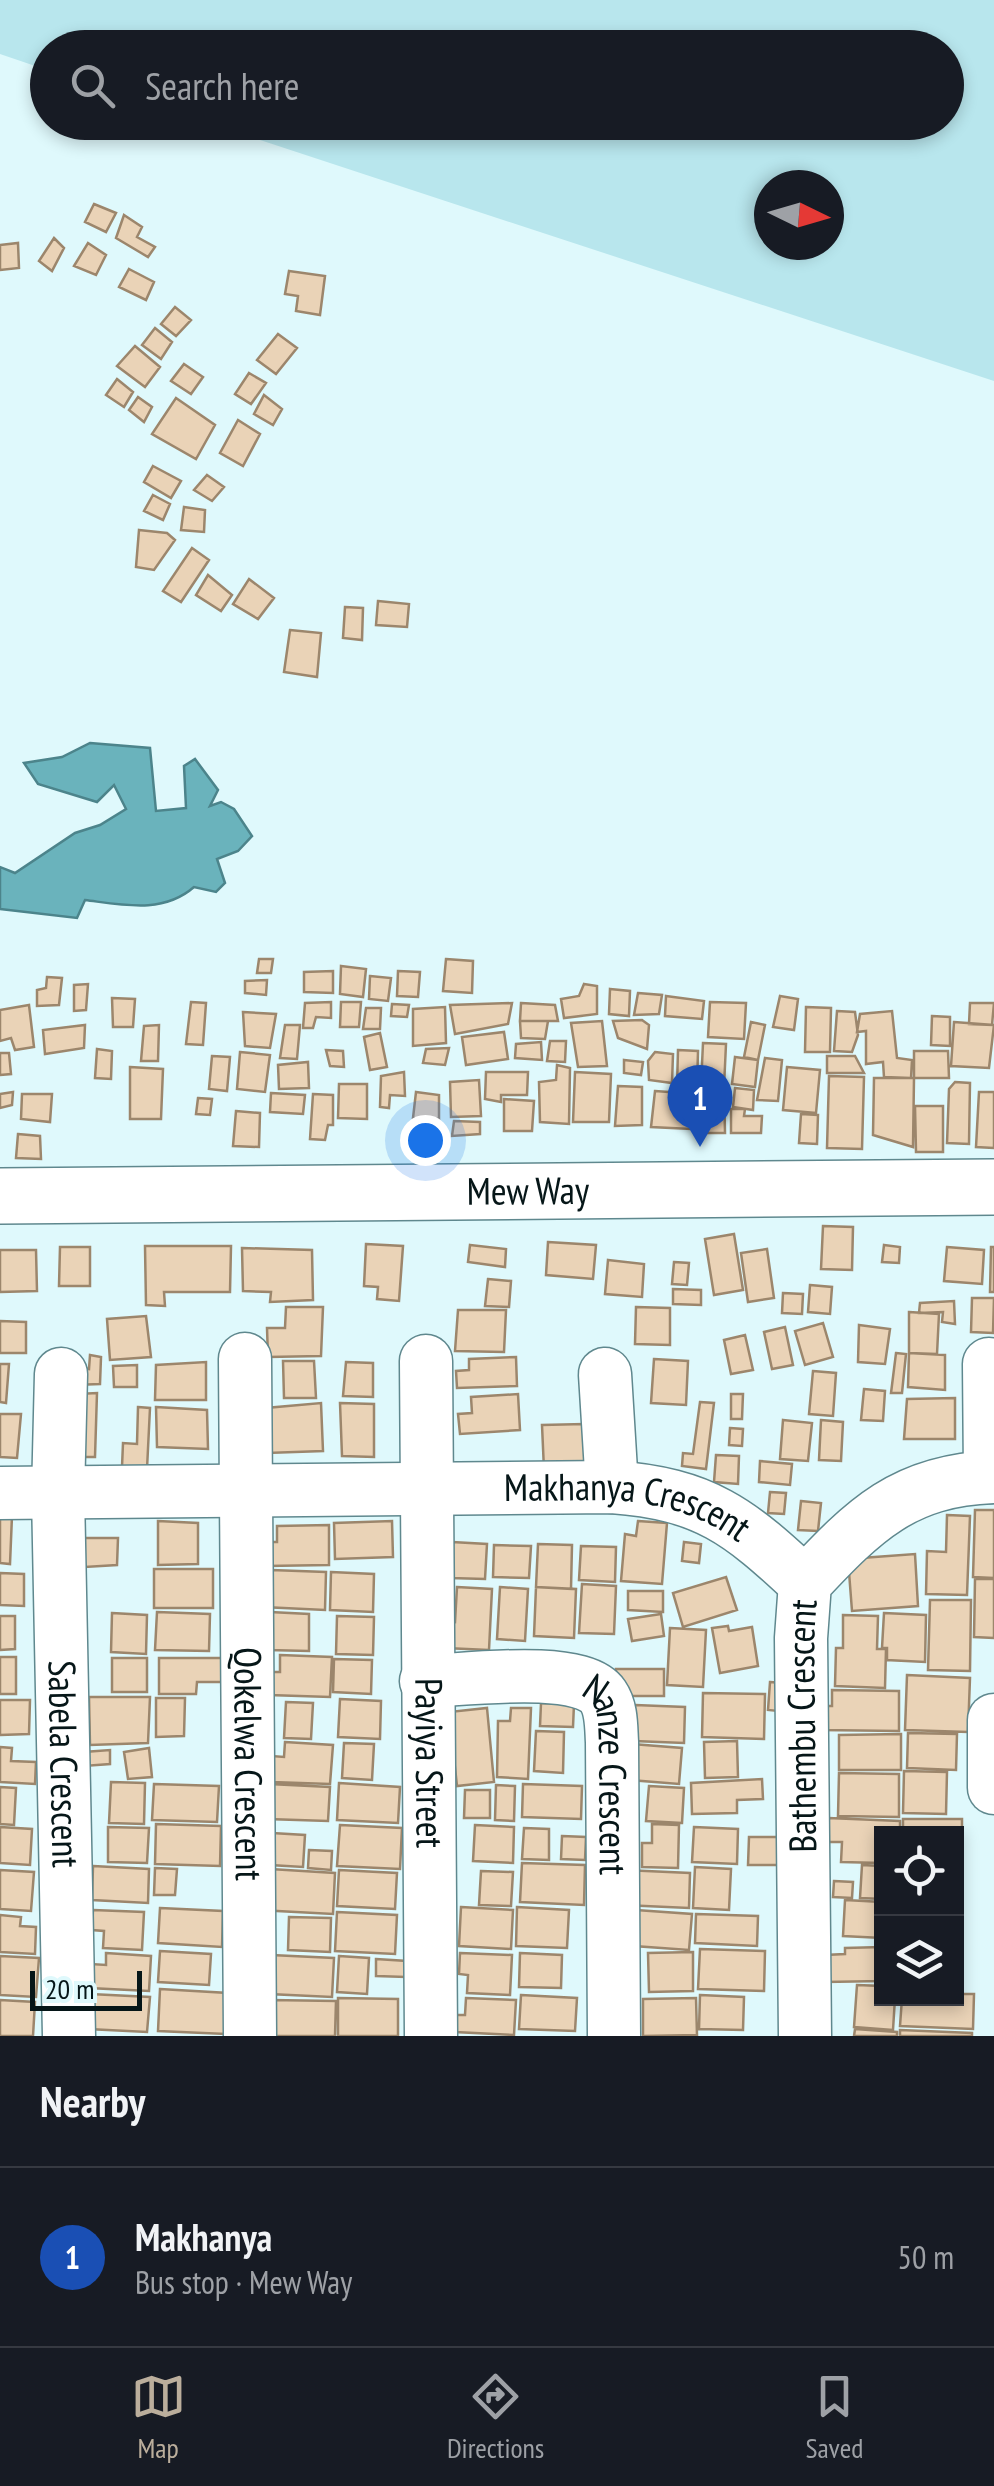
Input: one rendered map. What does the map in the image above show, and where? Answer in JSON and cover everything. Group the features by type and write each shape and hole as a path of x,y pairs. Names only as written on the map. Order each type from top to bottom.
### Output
{"main road":[{"name":"Mew Way","path":"0,1196 994,1187"}],"street":[{"path":"245,1359 246,1491"},
{"path":"426,1361 426,1489"},
{"path":"989,1364 992,1477"},
{"path":"58,1494 61,1374"},
{"path":"605,1374 612,1487"},
{"name":"Bathembu Crescent","path":"804,2036 800,1638 805,1583 874,1514 914,1490 952,1480 992,1477"},
{"name":"Makhanya Crescent","path":"0,1493 612,1487 664,1491 711,1508 746,1529 805,1583"},
{"name":"Payiya Street","path":"426,1489 431,2036"},
{"name":"Qokelwa Crescent","path":"246,1491 250,2036"},
{"name":"Sabela Crescent","path":"58,1494 69,2036"},
{"name":"Nanze Crescent","path":"426,1681 554,1677 580,1680 602,1694 609,1711 612,1742 614,2036"},
{"path":"994,1720 994,1788"}],"shaded area":[{"path":"0,0 994,0 994,381 260,140 964,140 964,30 30,30 30,64 0,54"},
{"path":"90,743 150,748 156,811 186,808 184,766 195,759 218,790 210,806 221,802 234,809 252,836 238,851 217,859 225,883 216,892 194,887 169,901 143,906 85,900 77,918 0,909 0,867 15,873 75,833 100,825 126,809 114,785 97,802 38,784 24,763 62,757"}],"building":[{"path":"94,204 116,213 106,232 85,222"},
{"path":"124,215 142,227 137,237 155,247 148,257 116,238"},
{"path":"54,238 64,248 52,271 39,261"},
{"path":"18,243 19,268 0,270 0,245"},
{"path":"88,243 106,255 96,275 74,266"},
{"path":"129,269 154,282 146,300 119,287"},
{"path":"289,271 325,276 320,315 296,311 298,296 285,294"},
{"path":"175,307 191,320 176,336 161,324"},
{"path":"155,328 172,342 161,359 142,345"},
{"path":"278,334 297,348 276,374 257,360"},
{"path":"135,346 160,367 145,387 117,366"},
{"path":"184,364 203,377 191,394 171,381"},
{"path":"249,373 266,383 251,404 235,394"},
{"path":"117,379 133,392 124,407 106,395"},
{"path":"264,395 282,409 273,425 254,414"},
{"path":"138,397 152,407 144,422 129,410"},
{"path":"176,398 215,425 196,459 152,434"},
{"path":"238,420 260,434 243,466 220,453"},
{"path":"153,466 181,481 171,498 144,482"},
{"path":"207,475 224,487 212,501 194,490"},
{"path":"153,495 170,504 163,520 144,511"},
{"path":"184,507 205,510 204,532 181,530"},
{"path":"139,530 167,533 175,540 154,570 136,567"},
{"path":"192,548 209,560 181,602 163,591"},
{"path":"208,575 232,595 221,611 196,595"},
{"path":"249,579 274,598 258,619 233,604"},
{"path":"378,601 409,604 407,627 376,625"},
{"path":"345,607 363,608 362,640 343,638"},
{"path":"290,630 321,633 317,677 284,672"},
{"path":"259,959 273,959 271,973 257,973"},
{"path":"446,959 473,961 472,993 443,991"},
{"path":"341,966 366,969 363,997 340,994"},
{"path":"333,971 333,993 304,992 304,972"},
{"path":"398,971 420,972 418,997 397,996"},
{"path":"370,976 391,978 388,1001 369,999"},
{"path":"47,977 62,978 59,1005 37,1006 37,990 46,988"},
{"path":"267,980 266,995 245,993 245,981"},
{"path":"88,984 86,1010 74,1011 74,985"},
{"path":"584,984 597,986 597,1014 564,1018 561,999 579,996"},
{"path":"610,989 630,991 629,1016 609,1014"},
{"path":"638,993 662,995 659,1014 634,1015"},
{"path":"666,996 704,1001 702,1019 665,1016"},
{"path":"780,996 798,999 794,1030 773,1027"},
{"path":"112,998 135,999 133,1027 113,1027"},
{"path":"191,1002 206,1003 203,1045 186,1044"},
{"path":"331,1002 331,1018 316,1017 313,1028 303,1028 305,1003"},
{"path":"341,1002 361,1002 359,1027 340,1027"},
{"path":"710,1002 746,1003 744,1039 708,1037"},
{"path":"512,1003 508,1024 455,1034 450,1005"},
{"path":"521,1003 555,1005 558,1021 520,1021"},
{"path":"970,1003 994,1003 992,1025 969,1024"},
{"path":"392,1004 409,1005 407,1017 391,1016"},
{"path":"29,1005 34,1047 15,1050 11,1038 0,1041 0,1010"},
{"path":"445,1007 446,1043 413,1046 413,1009"},
{"path":"806,1007 831,1008 830,1052 805,1052"},
{"path":"366,1008 381,1008 380,1029 363,1029"},
{"path":"837,1011 855,1012 858,1035 852,1052 834,1051"},
{"path":"892,1011 897,1058 912,1060 911,1078 884,1077 883,1062 866,1064 866,1031 857,1032 860,1014"},
{"path":"243,1012 276,1014 270,1048 245,1046"},
{"path":"932,1016 950,1017 950,1046 931,1045"},
{"path":"642,1020 649,1025 647,1049 618,1038 613,1021"},
{"path":"520,1021 548,1021 545,1039 521,1038"},
{"path":"602,1021 607,1066 578,1067 571,1023"},
{"path":"751,1022 765,1025 758,1060 744,1057"},
{"path":"954,1022 994,1025 989,1068 951,1066"},
{"path":"85,1025 84,1048 45,1054 43,1030"},
{"path":"159,1025 158,1061 141,1061 144,1026"},
{"path":"285,1025 300,1025 297,1059 280,1058"},
{"path":"504,1032 508,1059 466,1065 462,1037"},
{"path":"380,1033 387,1067 370,1070 364,1037"},
{"path":"550,1041 566,1041 565,1062 547,1061"},
{"path":"541,1042 542,1060 515,1058 516,1044"},
{"path":"703,1043 726,1044 724,1087 701,1086"},
{"path":"449,1048 445,1065 423,1063 426,1049"},
{"path":"97,1049 112,1051 111,1079 95,1078"},
{"path":"326,1050 343,1051 344,1067 330,1066"},
{"path":"678,1050 698,1051 697,1088 677,1087"},
{"path":"914,1051 948,1051 949,1078 914,1078"},
{"path":"240,1052 270,1055 265,1092 237,1089"},
{"path":"655,1052 673,1054 672,1083 649,1080 648,1061"},
{"path":"0,1053 9,1053 11,1074 0,1075"},
{"path":"212,1056 230,1057 227,1091 209,1089"},
{"path":"827,1056 855,1056 864,1073 827,1073"},
{"path":"735,1057 758,1060 755,1087 732,1084"},
{"path":"765,1058 782,1060 778,1101 757,1100"},
{"path":"624,1060 643,1062 641,1075 624,1073"},
{"path":"308,1062 309,1088 279,1089 278,1065"},
{"path":"557,1065 570,1068 569,1124 540,1122 539,1082 556,1080"},
{"path":"130,1067 163,1069 161,1119 130,1119"},
{"path":"787,1067 820,1070 816,1113 783,1110"},
{"path":"404,1072 405,1096 390,1095 389,1108 380,1107 381,1076"},
{"path":"486,1072 528,1072 527,1095 501,1095 501,1102 485,1099"},
{"path":"575,1072 611,1074 609,1122 573,1122"},
{"path":"829,1076 864,1077 862,1149 827,1148"},
{"path":"874,1078 914,1078 913,1147 873,1135"},
{"path":"479,1080 481,1116 451,1117 450,1082"},
{"path":"955,1082 970,1083 969,1144 947,1143 949,1089"},
{"path":"339,1084 367,1084 367,1119 338,1118"},
{"path":"618,1086 642,1087 642,1125 615,1126"},
{"path":"724,1087 725,1133 704,1133 704,1088"},
{"path":"735,1088 754,1090 753,1110 733,1107"},
{"path":"655,1091 696,1094 691,1129 651,1127"},
{"path":"13,1092 12,1105 0,1108 0,1094"},
{"path":"416,1092 439,1095 439,1119 413,1118"},
{"path":"979,1092 994,1092 994,1148 976,1147"},
{"path":"271,1093 305,1095 303,1114 270,1112"},
{"path":"22,1094 52,1094 50,1122 21,1119"},
{"path":"313,1094 333,1095 333,1125 328,1125 325,1140 310,1139"},
{"path":"198,1098 212,1099 210,1115 196,1114"},
{"path":"504,1099 534,1101 532,1131 504,1131"},
{"path":"915,1106 943,1106 943,1152 916,1152"},
{"path":"731,1109 745,1109 744,1116 762,1116 761,1133 731,1133"},
{"path":"236,1111 260,1113 259,1147 233,1146"},
{"path":"801,1114 818,1115 817,1144 799,1143"},
{"path":"454,1121 480,1122 480,1134 452,1136"},
{"path":"18,1134 40,1136 41,1159 16,1158"},
{"path":"823,1226 853,1227 852,1270 821,1269"},
{"path":"734,1234 743,1290 714,1295 705,1239"},
{"path":"548,1242 596,1245 593,1279 546,1275"},
{"path":"366,1244 403,1246 399,1301 377,1299 378,1287 364,1286"},
{"path":"470,1245 506,1249 505,1267 468,1262"},
{"path":"884,1245 900,1247 899,1263 882,1262"},
{"path":"145,1246 231,1246 230,1292 164,1292 165,1306 146,1305"},
{"path":"60,1247 90,1247 90,1286 59,1286"},
{"path":"947,1247 984,1250 982,1284 944,1281"},
{"path":"994,1247 994,1292 990,1292"},
{"path":"242,1248 312,1250 313,1300 270,1302 271,1292 243,1291"},
{"path":"767,1249 774,1298 748,1302 741,1253"},
{"path":"0,1250 36,1250 37,1291 0,1292"},
{"path":"608,1260 644,1264 642,1297 605,1294"},
{"path":"674,1262 689,1263 687,1285 672,1284"},
{"path":"488,1279 511,1281 509,1307 485,1306"},
{"path":"810,1285 832,1287 830,1314 808,1312"},
{"path":"673,1289 701,1290 701,1305 673,1304"},
{"path":"783,1293 803,1294 802,1314 782,1313"},
{"path":"972,1298 994,1298 993,1333 971,1332"},
{"path":"954,1301 955,1324 942,1322 943,1312 919,1313 920,1303"},
{"path":"286,1307 323,1307 321,1356 268,1357 267,1328 285,1328"},
{"path":"636,1307 670,1308 670,1345 635,1344"},
{"path":"458,1310 506,1310 504,1352 455,1351"},
{"path":"909,1312 939,1314 937,1354 909,1353"},
{"path":"146,1316 151,1357 110,1360 107,1319"},
{"path":"0,1321 26,1322 26,1353 0,1353"},
{"path":"823,1323 833,1357 805,1365 795,1331"},
{"path":"859,1325 890,1329 885,1364 858,1362"},
{"path":"785,1327 793,1365 772,1369 764,1332"},
{"path":"745,1335 753,1370 731,1374 724,1340"},
{"path":"896,1353 906,1354 902,1393 891,1393"},
{"path":"909,1353 945,1355 945,1390 908,1387"},
{"path":"90,1355 101,1357 100,1384 74,1385 74,1367 89,1369"},
{"path":"516,1357 517,1386 457,1388 456,1371 469,1370 469,1359"},
{"path":"654,1359 688,1361 686,1405 651,1403"},
{"path":"283,1361 314,1361 316,1398 284,1398"},
{"path":"206,1362 206,1400 155,1400 156,1365"},
{"path":"346,1362 373,1363 373,1397 343,1396"},
{"path":"0,1364 9,1364 6,1403 0,1402"},
{"path":"137,1365 137,1387 114,1387 113,1366"},
{"path":"813,1371 836,1373 833,1416 809,1414"},
{"path":"864,1389 885,1391 883,1421 861,1420"},
{"path":"97,1393 95,1457 77,1457 78,1394"},
{"path":"518,1394 520,1430 460,1434 458,1414 472,1413 471,1397"},
{"path":"731,1394 743,1394 742,1419 731,1419"},
{"path":"955,1398 955,1439 904,1439 907,1399"},
{"path":"700,1402 714,1403 706,1469 682,1466 683,1453 693,1454"},
{"path":"321,1403 323,1451 267,1453 266,1408"},
{"path":"340,1403 374,1404 374,1457 342,1456"},
{"path":"138,1407 150,1408 147,1469 122,1467 123,1443 137,1444"},
{"path":"156,1407 207,1410 208,1449 157,1447"},
{"path":"0,1414 21,1414 17,1458 0,1457"},
{"path":"783,1420 812,1423 808,1461 780,1459"},
{"path":"821,1420 843,1422 841,1461 819,1460"},
{"path":"584,1424 585,1468 544,1470 542,1425"},
{"path":"730,1428 743,1429 742,1446 729,1445"},
{"path":"716,1455 739,1456 738,1484 714,1482"},
{"path":"760,1461 792,1464 790,1485 759,1482"},
{"path":"770,1492 786,1493 784,1514 768,1513"},
{"path":"801,1501 821,1503 818,1531 798,1530"},
{"path":"975,1510 994,1510 994,1578 973,1577"},
{"path":"0,1515 12,1516 10,1564 0,1563"},
{"path":"947,1515 970,1516 967,1595 926,1594 927,1551 946,1552"},
{"path":"158,1521 198,1523 198,1564 158,1565"},
{"path":"392,1521 393,1557 335,1559 334,1523"},
{"path":"638,1521 667,1523 662,1584 621,1581 625,1534 636,1536"},
{"path":"329,1525 329,1565 266,1566 266,1542 277,1542 277,1526"},
{"path":"83,1538 118,1538 117,1565 85,1567"},
{"path":"452,1542 487,1544 485,1579 450,1578"},
{"path":"684,1542 701,1544 699,1563 682,1561"},
{"path":"538,1544 572,1545 571,1589 536,1587"},
{"path":"494,1545 531,1546 529,1578 493,1577"},
{"path":"581,1546 616,1547 615,1582 579,1580"},
{"path":"915,1554 918,1606 852,1611 848,1559"},
{"path":"154,1569 213,1569 213,1608 154,1608"},
{"path":"271,1570 326,1572 325,1610 263,1607"},
{"path":"331,1572 374,1574 373,1612 330,1610"},
{"path":"0,1573 24,1574 24,1606 0,1605"},
{"path":"726,1577 737,1610 683,1627 673,1593"},
{"path":"975,1579 994,1579 994,1638 974,1637"},
{"path":"582,1584 616,1586 614,1634 579,1633"},
{"path":"457,1587 492,1589 489,1650 445,1648 447,1621 455,1622"},
{"path":"500,1587 528,1589 525,1641 497,1639"},
{"path":"536,1587 576,1589 574,1638 534,1636"},
{"path":"628,1591 663,1591 663,1612 628,1610"},
{"path":"930,1600 971,1600 970,1671 928,1670"},
{"path":"157,1612 210,1614 209,1651 155,1650"},
{"path":"270,1612 309,1614 309,1651 268,1650"},
{"path":"112,1613 147,1615 146,1654 111,1652"},
{"path":"884,1613 926,1615 925,1662 887,1660 887,1648 882,1648"},
{"path":"661,1614 664,1636 632,1641 628,1619"},
{"path":"843,1615 878,1616 877,1649 886,1649 885,1688 835,1686 836,1648 843,1648"},
{"path":"0,1616 15,1616 15,1649 0,1650"},
{"path":"337,1616 374,1617 373,1655 336,1654"},
{"path":"728,1626 729,1631 752,1627 758,1666 720,1673 712,1628"},
{"path":"670,1628 706,1630 703,1687 667,1685"},
{"path":"280,1655 332,1657 330,1697 269,1695 270,1672 280,1672"},
{"path":"0,1657 16,1657 16,1694 0,1694"},
{"path":"112,1658 147,1658 147,1692 112,1692"},
{"path":"159,1658 223,1658 222,1682 197,1682 196,1694 159,1694"},
{"path":"334,1659 372,1660 371,1694 333,1692"},
{"path":"616,1669 664,1669 664,1696 615,1696"},
{"path":"907,1675 970,1678 968,1732 905,1730"},
{"path":"770,1682 781,1683 778,1711 768,1710"},
{"path":"832,1690 899,1691 899,1731 821,1730 821,1706 832,1706"},
{"path":"703,1693 765,1694 764,1739 702,1737"},
{"path":"89,1697 150,1697 148,1743 90,1745"},
{"path":"156,1698 185,1698 184,1736 156,1737"},
{"path":"340,1699 381,1701 380,1739 338,1737"},
{"path":"0,1700 30,1700 29,1734 0,1735"},
{"path":"286,1702 313,1703 311,1739 284,1738"},
{"path":"541,1703 574,1704 573,1727 540,1726"},
{"path":"635,1705 685,1707 684,1743 634,1741"},
{"path":"487,1708 494,1782 457,1786 449,1712"},
{"path":"511,1708 531,1708 528,1779 497,1777 498,1721 510,1721"},
{"path":"536,1731 564,1732 563,1773 534,1771"},
{"path":"908,1733 957,1734 956,1770 907,1768"},
{"path":"901,1734 901,1770 839,1770 839,1735"},
{"path":"737,1741 738,1777 705,1778 704,1742"},
{"path":"285,1742 333,1745 330,1784 271,1782 272,1756 284,1757"},
{"path":"344,1743 374,1744 372,1780 342,1778"},
{"path":"632,1744 682,1748 679,1784 630,1780"},
{"path":"0,1747 12,1748 11,1761 36,1762 35,1784 0,1782"},
{"path":"149,1748 152,1777 128,1779 124,1752"},
{"path":"110,1750 110,1764 84,1766 84,1752"},
{"path":"904,1771 947,1772 946,1814 903,1813"},
{"path":"839,1773 899,1774 899,1817 838,1816"},
{"path":"762,1779 763,1799 737,1800 737,1813 692,1814 691,1783"},
{"path":"111,1782 145,1783 144,1824 109,1823"},
{"path":"339,1783 400,1787 398,1823 337,1820"},
{"path":"154,1784 219,1786 217,1822 152,1820"},
{"path":"269,1784 330,1787 328,1821 267,1819"},
{"path":"523,1784 582,1786 581,1819 522,1817"},
{"path":"496,1785 515,1786 514,1821 495,1820"},
{"path":"649,1786 684,1788 682,1823 646,1821"},
{"path":"0,1787 16,1788 14,1825 0,1824"},
{"path":"465,1790 490,1790 490,1818 464,1818"},
{"path":"828,1818 900,1821 900,1826 874,1826 874,1863 841,1862 842,1842 827,1842"},
{"path":"903,1819 962,1819 962,1826 903,1826"},
{"path":"156,1824 221,1826 220,1866 155,1864"},
{"path":"652,1824 679,1825 678,1868 642,1867 642,1843 652,1843"},
{"path":"340,1825 402,1828 400,1869 337,1866"},
{"path":"475,1825 514,1827 513,1863 473,1861"},
{"path":"0,1827 32,1829 30,1865 0,1863"},
{"path":"108,1827 149,1828 147,1863 108,1862"},
{"path":"694,1827 738,1829 737,1864 692,1862"},
{"path":"524,1828 549,1829 549,1860 522,1859"},
{"path":"272,1833 305,1835 303,1867 270,1865"},
{"path":"562,1836 586,1837 585,1860 561,1859"},
{"path":"749,1837 782,1837 781,1865 748,1865"},
{"path":"309,1850 332,1851 331,1870 308,1868"},
{"path":"522,1863 585,1865 584,1905 520,1902"},
{"path":"862,1865 874,1866 874,1899 860,1898"},
{"path":"93,1866 149,1869 148,1903 92,1900"},
{"path":"695,1867 731,1869 729,1910 693,1908"},
{"path":"155,1868 177,1869 175,1895 154,1895"},
{"path":"270,1869 335,1873 333,1914 259,1910"},
{"path":"0,1870 34,1872 31,1911 0,1909"},
{"path":"339,1870 397,1873 395,1909 337,1906"},
{"path":"624,1870 690,1873 689,1908 623,1905"},
{"path":"481,1871 513,1872 511,1906 479,1905"},
{"path":"834,1881 853,1882 852,1898 833,1897"},
{"path":"845,1900 874,1902 874,1938 843,1936"},
{"path":"461,1907 513,1910 511,1949 459,1946"},
{"path":"517,1907 569,1910 567,1948 516,1946"},
{"path":"160,1908 223,1911 222,1947 158,1943"},
{"path":"93,1910 144,1912 142,1950 103,1948 104,1931 92,1930"},
{"path":"636,1910 692,1914 689,1950 634,1946"},
{"path":"337,1912 397,1915 395,1954 335,1951"},
{"path":"696,1914 758,1916 757,1946 695,1943"},
{"path":"0,1915 21,1917 20,1926 36,1927 35,1954 0,1952"},
{"path":"289,1917 331,1918 330,1952 288,1950"},
{"path":"874,1947 874,1981 825,1982 825,1955 845,1954 845,1948"},
{"path":"700,1949 765,1951 764,1991 698,1989"},
{"path":"160,1951 211,1954 209,1985 158,1982"},
{"path":"693,1952 693,1991 649,1992 648,1953"},
{"path":"106,1953 151,1956 149,1991 89,1988 91,1964 106,1965"},
{"path":"460,1953 512,1955 510,1995 467,1993 468,1975 459,1974"},
{"path":"520,1953 562,1955 561,1988 519,1987"},
{"path":"271,1955 334,1958 332,1997 269,1994"},
{"path":"0,1956 39,1958 36,1997 0,1995"},
{"path":"339,1956 369,1958 367,1994 337,1992"},
{"path":"376,1959 407,1961 406,1977 376,1976"},
{"path":"857,1985 874,1986 874,2006 894,2006 893,2030 854,2027"},
{"path":"160,1989 228,1993 226,2034 158,2031"},
{"path":"90,1994 150,1997 147,2032 88,2029"},
{"path":"964,1994 974,1994 973,2029 900,2026 901,2006 964,2006"},
{"path":"521,1995 577,1998 575,2031 519,2029"},
{"path":"700,1995 744,1997 743,2030 699,2029"},
{"path":"338,1998 398,1999 398,2036 338,2036"},
{"path":"466,1998 516,2000 514,2035 455,2032 456,2015 465,2015"},
{"path":"696,1998 697,2035 643,2036 643,1999"},
{"path":"0,2000 35,2002 33,2036 0,2036"},
{"path":"270,2000 336,2001 335,2036 270,2036"},
{"path":"855,2029 897,2032 897,2036 854,2036"},
{"path":"900,2030 972,2033 972,2036 900,2036"}],"place":[{"name":"Makhanya","path":"700,1147"}]}
